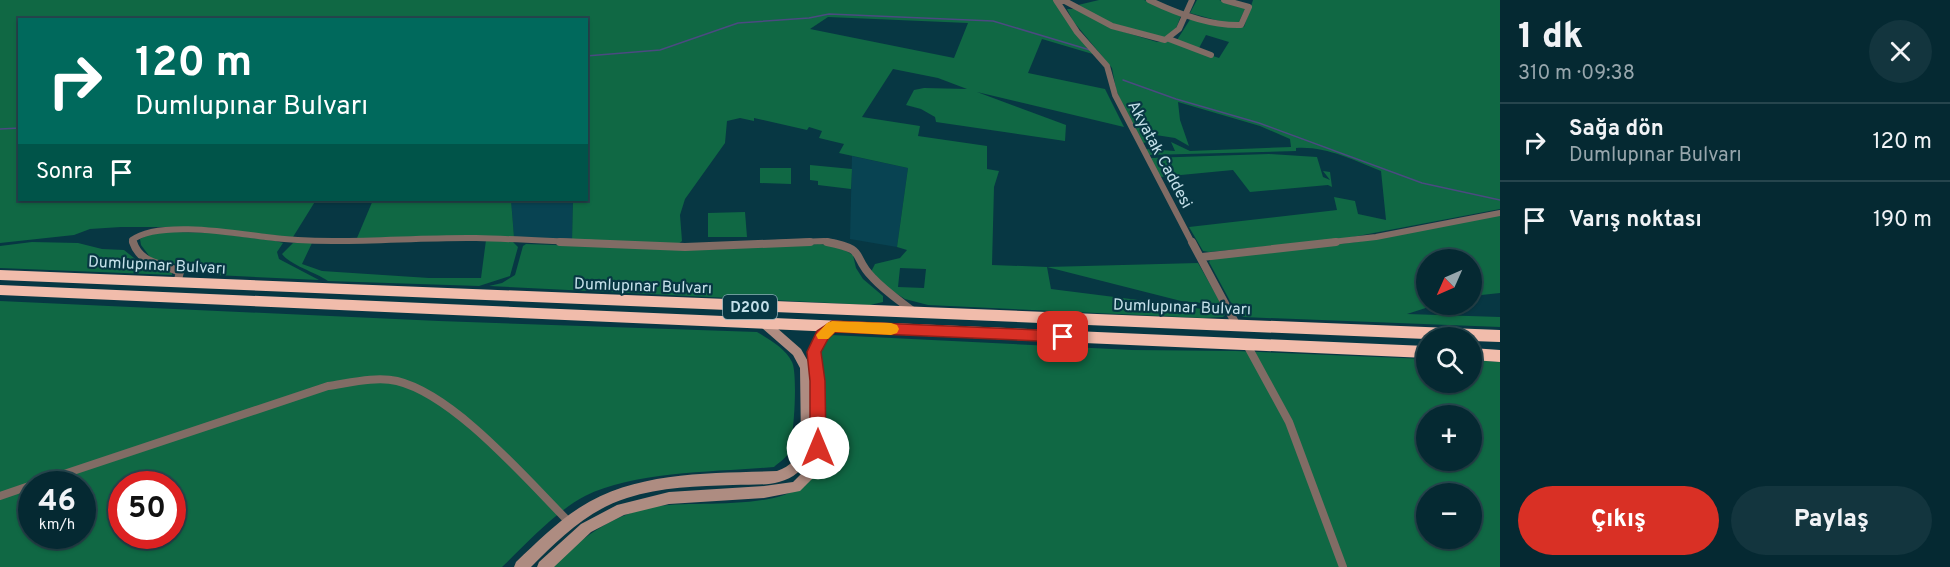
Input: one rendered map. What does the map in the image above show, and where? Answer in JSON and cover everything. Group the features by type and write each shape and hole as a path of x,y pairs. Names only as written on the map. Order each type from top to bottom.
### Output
{"highway":[{"name":"Dumlupınar Bulvarı","path":"0,275 1500,336"},
{"name":"Dumlupınar Bulvarı","path":"0,290 1416,352"},
{"path":"1482,355 1500,356"}],"main road":[{"path":"521,567 570,523 601,502 630,491 677,483 777,477 792,472 806,453 806,368 797,352 765,324"},
{"path":"544,567 586,528 622,509 669,498 764,492 796,487 811,472 818,448 818,381 814,352 822,335 832,327"}],"street":[{"path":"1149,0 1186,14 1238,26 1243,23 1250,3 1224,0"},
{"path":"1169,39 1173,38 1179,29 1192,0"},
{"path":"1056,1 1065,2 1121,29 1156,39 1169,39 1211,55"},
{"name":"Akyatak Caddesi","path":"1056,1 1077,32 1107,66 1115,95 1125,116 1237,326"},
{"path":"1202,257 1376,237 1500,213"},
{"path":"177,283 180,274 177,270 149,263 139,254 132,243 136,236 156,231 208,230 297,242 468,238 686,247 824,241 845,245 857,251 871,277 917,314"},
{"path":"1247,345 1257,368 1289,422 1343,567"},
{"path":"75,471 328,386 364,381 396,381 428,394 465,419 570,523"},
{"path":"0,496 18,490"}],"shaded area":[{"path":"852,156 908,168 897,247 850,239"},
{"path":"511,201 573,201 572,241 514,237"}],"green space":[{"path":"0,0 1054,0 1096,55 1042,39 1028,73 1105,89 1124,127 977,92 1066,125 1065,141 936,122 935,117 921,109 906,105 914,90 924,88 967,89 938,78 893,69 862,117 920,126 918,136 987,146 987,169 999,171 994,187 992,265 1047,267 1051,289 1223,311 1225,315 1203,318 928,305 905,299 886,287 871,272 875,264 900,258 907,250 897,247 908,168 839,153 844,144 819,138 822,131 809,127 807,130 754,118 754,121 740,118 727,121 725,143 685,199 680,215 682,241 678,244 572,241 573,201 588,201 588,18 18,18 18,201 315,201 293,237 163,227 90,229 74,235 0,243","holes":["828,17 968,23 954,58 810,29","900,268 926,269 924,288 898,287"]},
{"path":"1099,0 1144,0 1182,13 1175,31 1166,38 1107,22 1078,5"},
{"path":"1197,0 1219,0 1246,7 1238,24 1234,25 1190,13"},
{"path":"1253,0 1500,0 1500,209 1342,239 1203,251 1189,227 1337,210 1334,197 1355,201 1358,214 1386,220 1381,171 1339,155 1307,148 1296,148 1296,151 1148,155 1145,149 1175,151 1171,142 1190,151 1291,147 1290,139 1260,126 1178,102 1180,120 1189,146 1175,138 1143,133 1147,142 1143,143 1122,104 1112,68 1073,21 1067,9 1075,9 1114,29 1157,42 1171,42 1219,58 1229,42 1206,35 1199,48 1177,40 1191,18 1231,27 1244,27"},
{"path":"1269,154 1317,157 1323,177 1330,180 1323,171 1330,172 1332,187 1328,185 1250,192 1233,170 1160,177 1149,158"},
{"path":"810,165 852,169 851,189 818,185 818,181 810,180"},
{"path":"760,168 791,168 791,184 760,183"},
{"path":"373,201 511,201 514,237 357,238"},
{"path":"745,212 747,237 708,237 708,213"},
{"path":"1500,214 1500,293 1482,295 1482,249 1416,249 1416,311 1407,314 1500,317 1500,327 1243,317 1230,301 1209,262 1211,259 1357,242"},
{"path":"153,233 215,233 283,243 277,252 279,259 319,280 215,275 213,273 216,267 153,261 141,245 140,239"},
{"path":"486,240 513,242 518,247 510,276 479,286 328,281 291,262 282,254 293,243 312,243 302,264 322,271 429,278 481,278"},
{"path":"32,242 78,243 102,249 124,250 149,270 172,272 172,275 0,268 0,246"},
{"path":"526,244 703,250 820,244 839,247 853,255 856,268 863,279 883,296 883,302 870,305 489,286 502,283 515,275 523,246"},
{"path":"1198,263 1222,305 1181,301 1047,267"},
{"path":"0,301 439,321 757,332 777,345 792,362 795,380 792,436 787,456 774,467 652,477 605,488 585,496 563,510 502,567 0,567"},
{"path":"831,335 1132,350 1236,351 1416,359 1416,393 1482,393 1482,361 1500,362 1500,567 552,567 586,537 609,522 636,511 672,505 748,502 773,498 795,491 812,478 822,460 825,436 817,351 822,341"}],"waterway":[{"path":"588,56 660,50 738,23 809,18 829,14 993,21 1090,50"},
{"path":"1123,80 1176,99 1259,123 1422,183 1500,200"},
{"path":"0,129 18,128"}],"slow traffic":[{"path":"823,335 832,327 891,329"}],"route":[{"path":"818,448 818,381 814,352 822,335 832,327 1063,337"}]}
